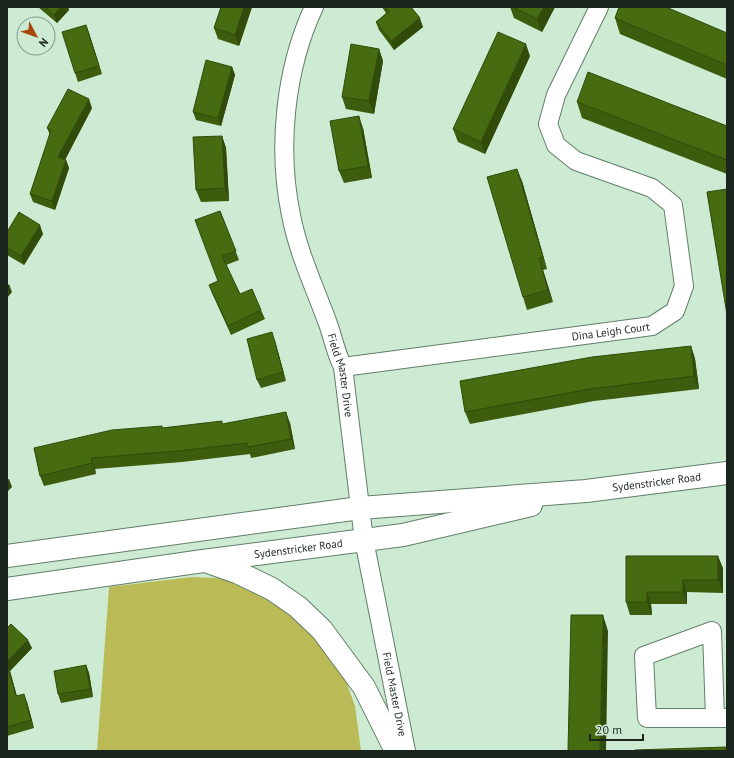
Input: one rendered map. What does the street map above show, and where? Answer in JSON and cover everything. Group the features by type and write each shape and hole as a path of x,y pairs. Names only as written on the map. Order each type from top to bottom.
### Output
{"main road":[{"name":"Sydenstricker Road","path":"7,556 360,508 586,492 727,473"},
{"name":"Sydenstricker Road","path":"7,589 203,560 402,535 586,492"},
{"path":"203,560 239,573 272,589 298,607 322,630 364,687 396,751"}],"street":[{"name":"Field Master Drive","path":"314,7 303,36 289,91 286,116 285,167 291,216 303,260 331,331 338,358 343,367 364,540 406,751"},
{"name":"Dina Leigh Court","path":"343,367 652,326 675,311 684,286 674,205 652,188 576,161 556,145 548,124 556,94 599,7"},
{"path":"712,631 721,718 647,718 644,656 712,631"}],"shaded area":[{"path":"192,577 216,578 240,582 302,617 344,676 355,706 361,751 97,751 109,587"}],"building":[{"path":"45,7 61,7 54,15"},
{"path":"221,7 244,7 235,35 214,28"},
{"path":"385,7 411,7 420,18 391,41 376,22 389,12"},
{"path":"513,7 544,7 537,19"},
{"path":"619,7 666,7 727,33 727,65 615,18"},
{"path":"86,25 99,66 75,73 62,32"},
{"path":"498,32 526,44 481,142 453,129"},
{"path":"351,44 379,49 369,101 342,97"},
{"path":"206,60 232,67 218,118 193,112"},
{"path":"588,72 727,126 727,160 577,102"},
{"path":"68,89 89,99 58,157 66,160 52,201 30,194 51,130 47,128"},
{"path":"359,116 368,166 339,171 330,121"},
{"path":"222,136 225,188 196,190 193,137"},
{"path":"517,169 543,257 539,258 548,290 523,297 487,177"},
{"path":"727,189 727,315 707,192"},
{"path":"220,211 236,251 222,256 240,294 252,289 261,310 228,326 209,285 218,281 195,220"},
{"path":"19,212 40,225 21,256 7,248 7,232"},
{"path":"272,332 283,372 257,380 247,339"},
{"path":"691,346 694,376 590,389 465,412 460,381 592,357"},
{"path":"286,412 291,439 248,447 247,443 178,451 91,458 92,463 40,476 34,448 112,430 162,426 162,428 222,421 222,424"},
{"path":"626,556 718,556 718,580 683,580 683,592 647,592 647,602 626,602"},
{"path":"571,615 603,615 600,751 568,751"},
{"path":"11,624 28,640 7,662 7,628"},
{"path":"7,664 16,696 24,694 31,720 7,727 8,683"},
{"path":"86,665 90,689 58,694 54,671"},
{"path":"727,747 727,751 635,751 635,750"}]}
